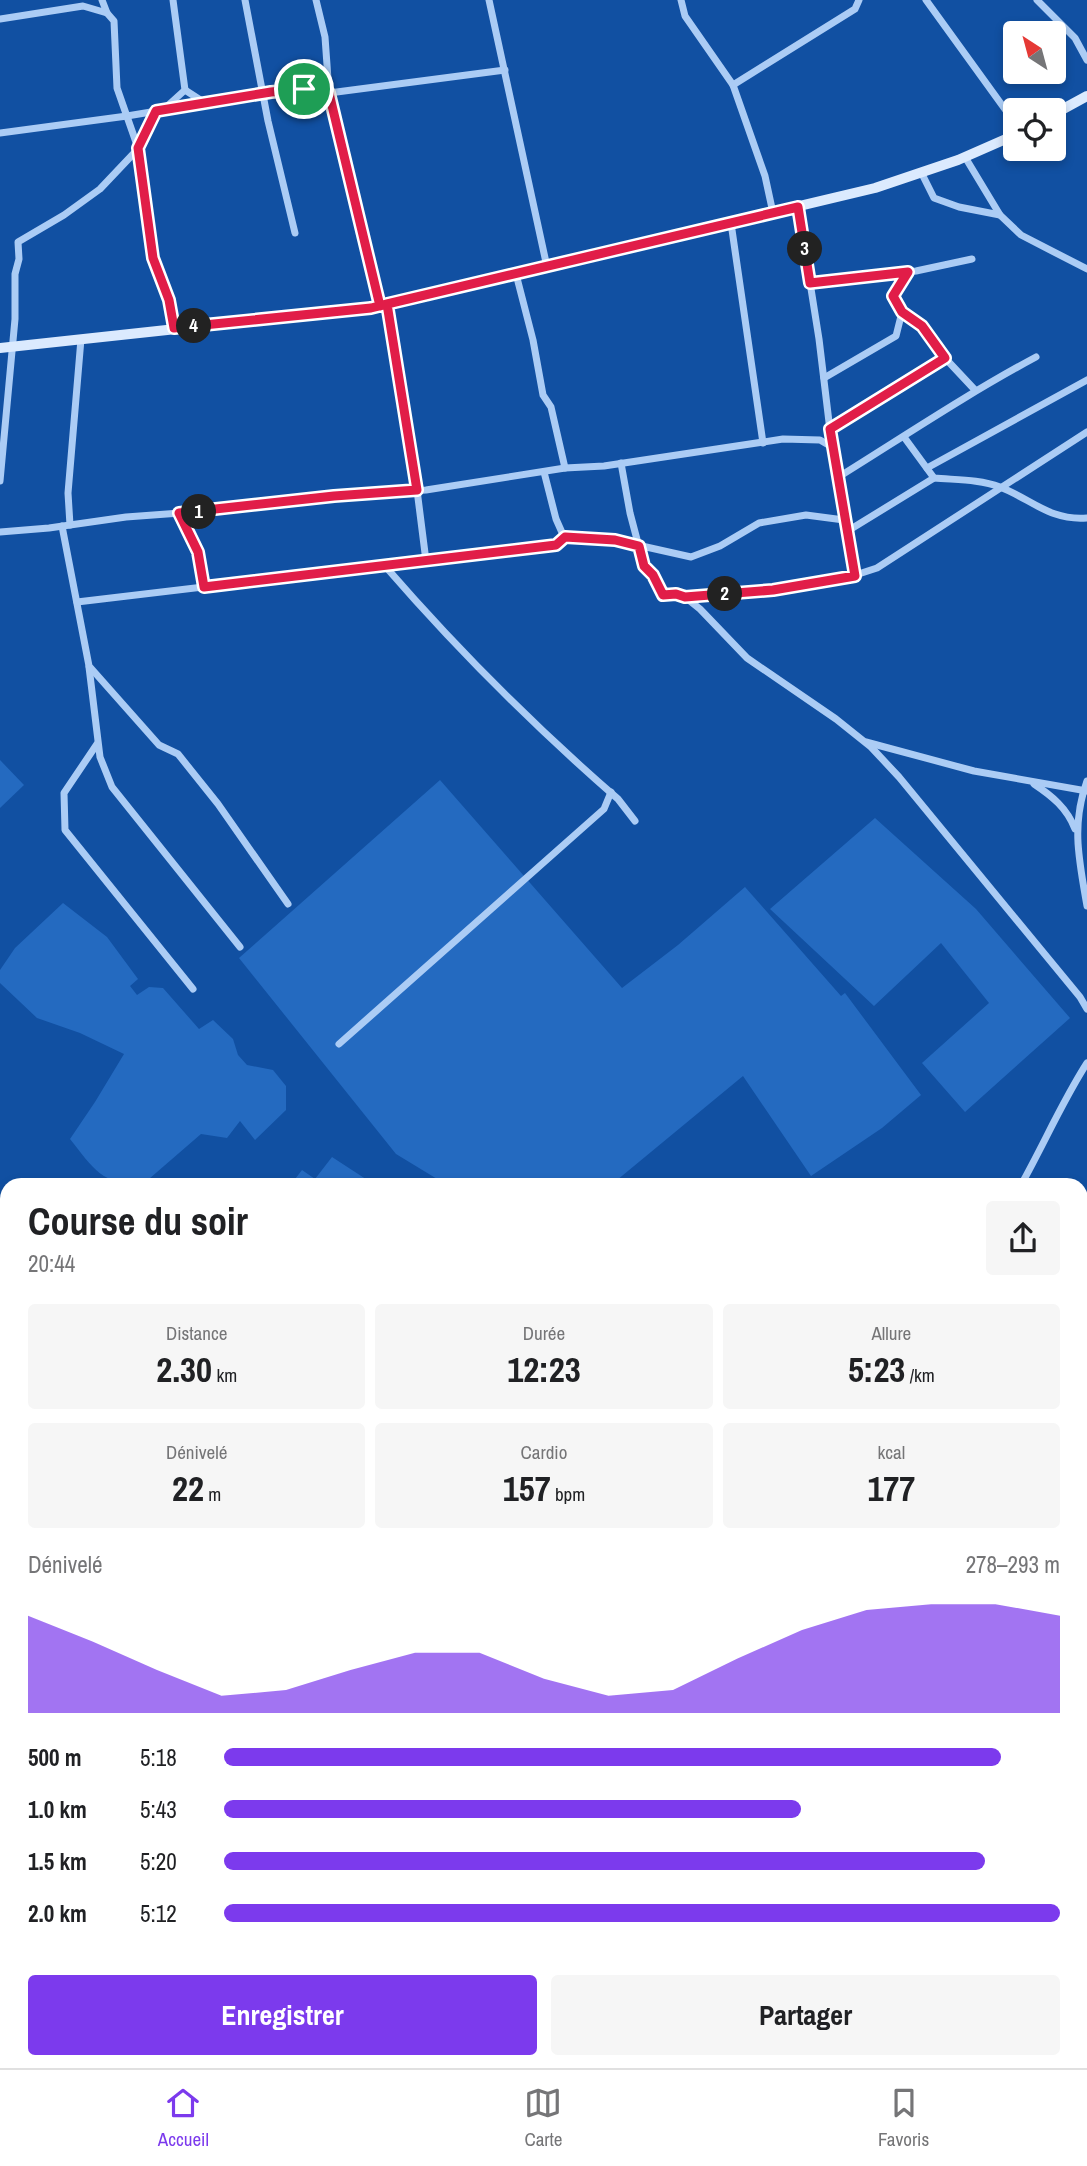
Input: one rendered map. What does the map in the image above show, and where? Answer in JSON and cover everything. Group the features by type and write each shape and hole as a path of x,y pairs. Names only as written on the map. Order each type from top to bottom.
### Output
{"street":[{"path":"102,0 107,13 114,21 117,88 138,148 153,258 169,300 174,328"},
{"path":"173,0 185,90 205,103"},
{"path":"245,0 262,93 295,233"},
{"path":"316,0 325,37 329,93 384,305 417,490 426,561"},
{"path":"489,0 547,267"},
{"path":"681,0 685,16 733,85 765,176 773,213"},
{"path":"733,85 855,9 859,0"},
{"path":"926,0 1003,106"},
{"path":"1037,0 1076,38 1087,60"},
{"path":"0,19 82,6 107,13"},
{"path":"0,133 160,111 262,93 304,89 329,93 505,70"},
{"path":"0,481 15,319 18,242 64,215 100,189 138,148 160,111 185,90"},
{"path":"1066,107 1087,96"},
{"path":"0,348 384,305 875,188 1003,140"},
{"path":"964,157 1000,215 1021,235 1087,269"},
{"path":"921,172 934,198 959,207 1000,215"},
{"path":"798,207 832,447 855,576"},
{"path":"731,223 763,443"},
{"path":"810,283 908,272 972,259"},
{"path":"908,272 893,296 902,312 922,326 945,358 975,390"},
{"path":"516,274 533,340 542,395 551,407 565,468"},
{"path":"824,378 896,336 902,312"},
{"path":"81,338 66,525 89,666 100,757 112,787 240,947"},
{"path":"837,478 975,390 1036,357"},
{"path":"830,429 945,358"},
{"path":"927,468 1087,380"},
{"path":"621,463 630,513 644,566 653,575 663,595 676,594 685,597 773,590 855,576 877,568 1087,432"},
{"path":"904,437 934,478"},
{"path":"0,532 334,496 417,490 783,439 820,440 832,447"},
{"path":"544,472 556,519 565,537"},
{"path":"846,532 934,478 982,481 1047,512 1077,519 1087,518"},
{"path":"179,513 198,552 204,587"},
{"path":"77,603 556,545 565,537 615,540 691,557 720,546 759,523 806,515 844,520"},
{"path":"385,566 485,676 611,792 635,821"},
{"path":"685,597 747,658 836,719 863,741 899,777 1080,997 1087,1009"},
{"path":"89,666 159,745 178,754 218,804 288,904"},
{"path":"863,741 950,766 1085,790"},
{"path":"98,744 64,793 65,830 193,989"},
{"path":"1076,832 1087,780"},
{"path":"1032,782 1061,805 1070,817 1076,832 1087,906"},
{"path":"339,1044 604,809 611,792"},
{"path":"1025,1178 1047,1139 1065,1098 1087,1063"}],"shaded area":[{"path":"0,760 24,785 0,808"},
{"path":"440,780 622,988 678,945 745,887 841,996 845,993 921,1095 882,1128 811,1176 743,1076 619,1178 435,1178 396,1154 239,958"},
{"path":"875,818 976,909 1070,1018 965,1112 922,1063 989,1003 941,943 874,1006 770,909"},
{"path":"63,903 107,937 138,979 130,986 137,995 149,987 163,988 199,1029 213,1020 233,1039 238,1055 247,1065 273,1070 286,1086 286,1110 255,1140 240,1121 227,1138 201,1134 150,1178 108,1178 92,1166 70,1139 124,1054 80,1033 37,1018 0,983 0,970 15,948"},
{"path":"332,1157 364,1178 316,1178"},
{"path":"302,1170 314,1178 296,1178"}],"route":[{"path":"304,89 289,89 156,111 138,148 153,258 169,300 174,328 371,308 380,306 387,304 431,293 798,207 810,283 908,272 893,296 902,312 922,326 945,358 830,429 855,576 773,590 685,597 676,594 663,595 653,575 644,566 639,546 615,540 565,537 556,545 204,587 198,552 179,513 417,490 387,304 380,306 329,93 304,89"}]}
